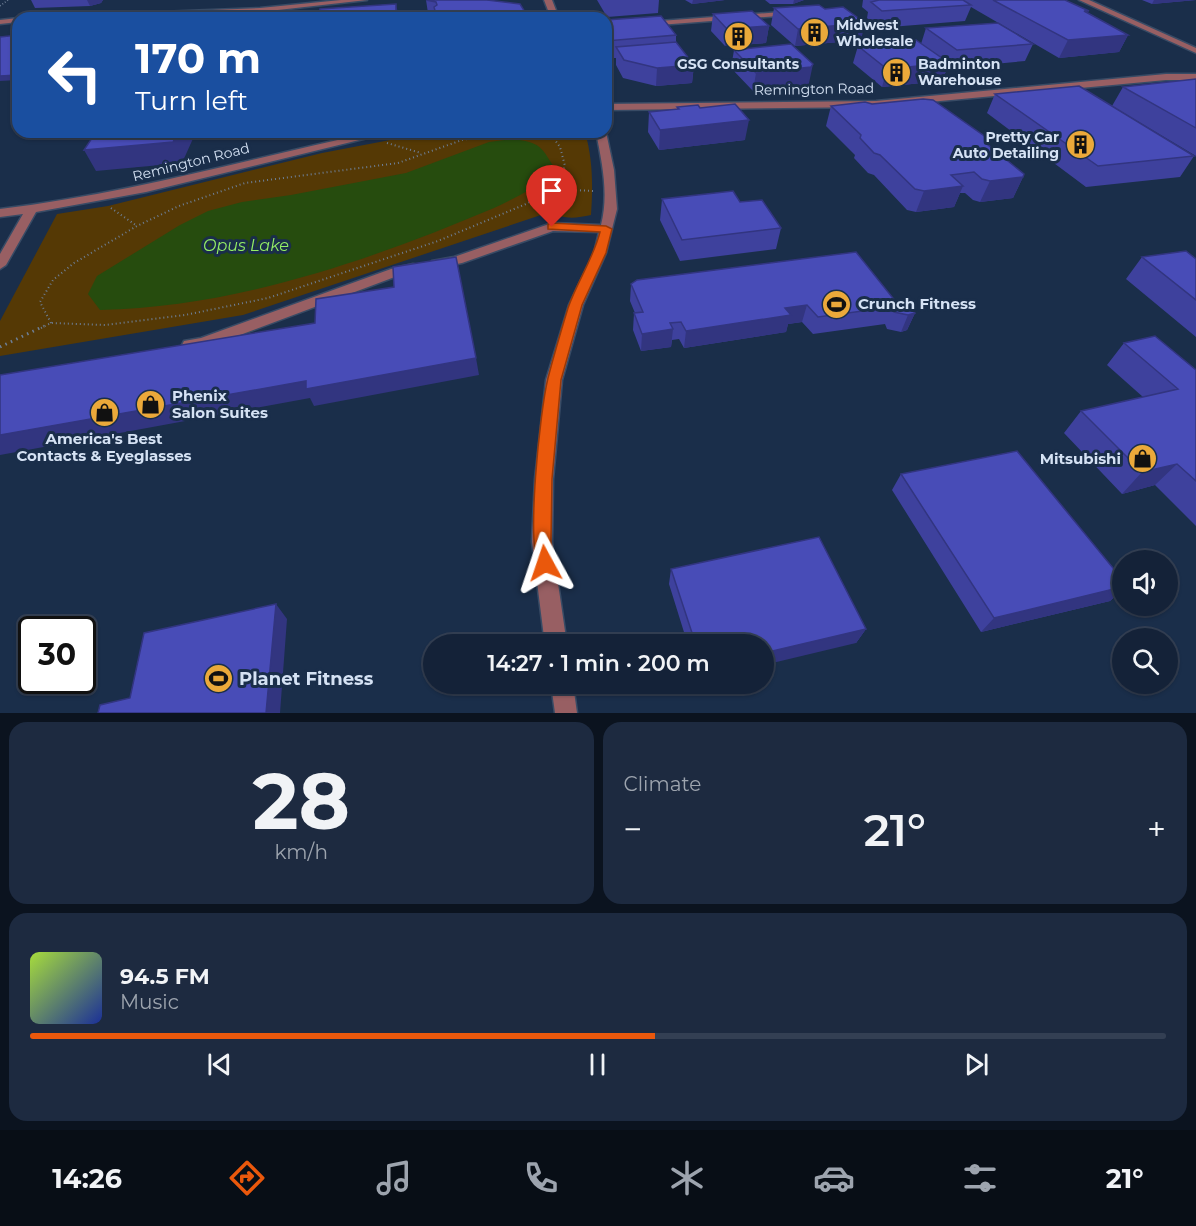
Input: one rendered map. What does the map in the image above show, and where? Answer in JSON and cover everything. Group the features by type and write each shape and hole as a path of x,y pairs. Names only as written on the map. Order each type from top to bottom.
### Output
{"street":[{"path":"204,12 276,9 363,0"},
{"path":"1083,0 1196,51"},
{"path":"612,27 802,12"},
{"path":"1121,19 1124,23 1187,53 1196,61"},
{"name":"Remington Road","path":"1166,77 1196,68"},
{"name":"Remington Road","path":"612,107 876,104 1166,77 1196,77"},
{"name":"Remington Road","path":"0,213 121,195 378,138"},
{"path":"555,634 542,542 544,479 554,380 576,305 600,253 611,209 609,170 602,138"},
{"path":"0,265 31,210"},
{"path":"170,348 203,343 396,272 457,260 552,227 606,229"},
{"path":"563,694 566,713"}],"path":[{"path":"0,6 8,0"},
{"path":"385,138 421,153"},
{"path":"51,323 40,302 53,280 74,262 136,226 179,206 245,183 398,163 421,153 472,138"},
{"path":"0,347 51,323 105,325 185,315 268,298 438,241 526,204 556,187 566,166 560,147 554,138"},
{"path":"552,189 592,191"},
{"path":"108,206 136,226"}],"shaded area":[{"path":"401,138 586,138 592,173 591,215 565,217 550,212 243,315 0,356 0,321 57,214 108,206 322,153"}],"water":[{"name":"Opus Lake","path":"511,139 529,142 540,147 557,172 555,177 494,208 400,245 302,277 202,300 151,307 100,310 88,294 97,276 180,225 208,211 242,202 406,173 489,142"}],"building":[{"path":"426,0 487,0 520,4 525,12 435,12 436,2"},
{"path":"879,0 963,0 971,5 882,11 871,2"},
{"path":"993,0 1065,0 1089,11 1084,11 1128,35 1068,40"},
{"path":"396,4 396,12 319,12 320,9"},
{"path":"819,5 825,9 843,7 865,23 798,29 774,8"},
{"path":"752,11 769,26 727,29 713,14"},
{"path":"661,16 676,35 612,40 612,20"},
{"path":"998,23 1033,44 957,50 926,28"},
{"path":"12,36 12,75 0,76 0,37"},
{"path":"916,40 949,63 887,69 858,46"},
{"path":"676,42 694,65 657,68 624,60 616,47"},
{"path":"791,44 813,64 811,67 756,73 734,50"},
{"path":"1196,79 1196,128 1123,87"},
{"path":"1079,86 1194,156 1098,166 995,94"},
{"path":"933,100 990,140 987,144 1024,174 1023,177 990,181 982,179 974,172 951,175 963,186 924,191 915,189 880,155 874,153 860,138 861,135 831,106"},
{"path":"735,104 749,120 660,130 649,112 698,105 700,108"},
{"path":"92,138 175,138 173,142 84,150"},
{"path":"733,191 740,202 762,200 781,228 682,240 662,199"},
{"path":"1186,251 1196,259 1196,300 1142,257"},
{"path":"856,252 896,302 906,302 915,313 908,315 894,312 892,307 818,317 807,305 785,308 791,315 686,331 681,322 670,323 673,329 642,334 634,313 643,312 631,284 637,280"},
{"path":"456,257 476,358 306,389 306,381 0,435 0,375 315,323 316,299 394,287 393,267"},
{"path":"1155,336 1196,370 1196,481 1177,464 1142,472 1081,411 1178,389 1124,343"},
{"path":"1017,451 1112,567 1112,589 994,618 901,474"},
{"path":"819,537 866,629 774,651 774,634 692,634 671,569"},
{"name":"Planet Fitness","path":"276,604 266,713 98,713 100,705 130,698 144,633"}],"place":[{"name":"Midwest Wholesale","path":"815,33"},
{"name":"GSG Consultants","path":"738,37"},
{"name":"Badminton Warehouse","path":"897,72"},
{"name":"Pretty Car Auto Detailing","path":"1080,145"},
{"name":"Crunch Fitness","path":"837,304"},
{"name":"Phenix Salon Suites","path":"151,405"},
{"name":"America's Best Contacts & Eyeglasses","path":"104,412"},
{"name":"Mitsubishi","path":"1142,459"},
{"name":"Planet Fitness","path":"218,679"}],"route":[{"path":"545,563 542,542 544,479 554,380 576,305 600,253 606,229 552,227"}]}
